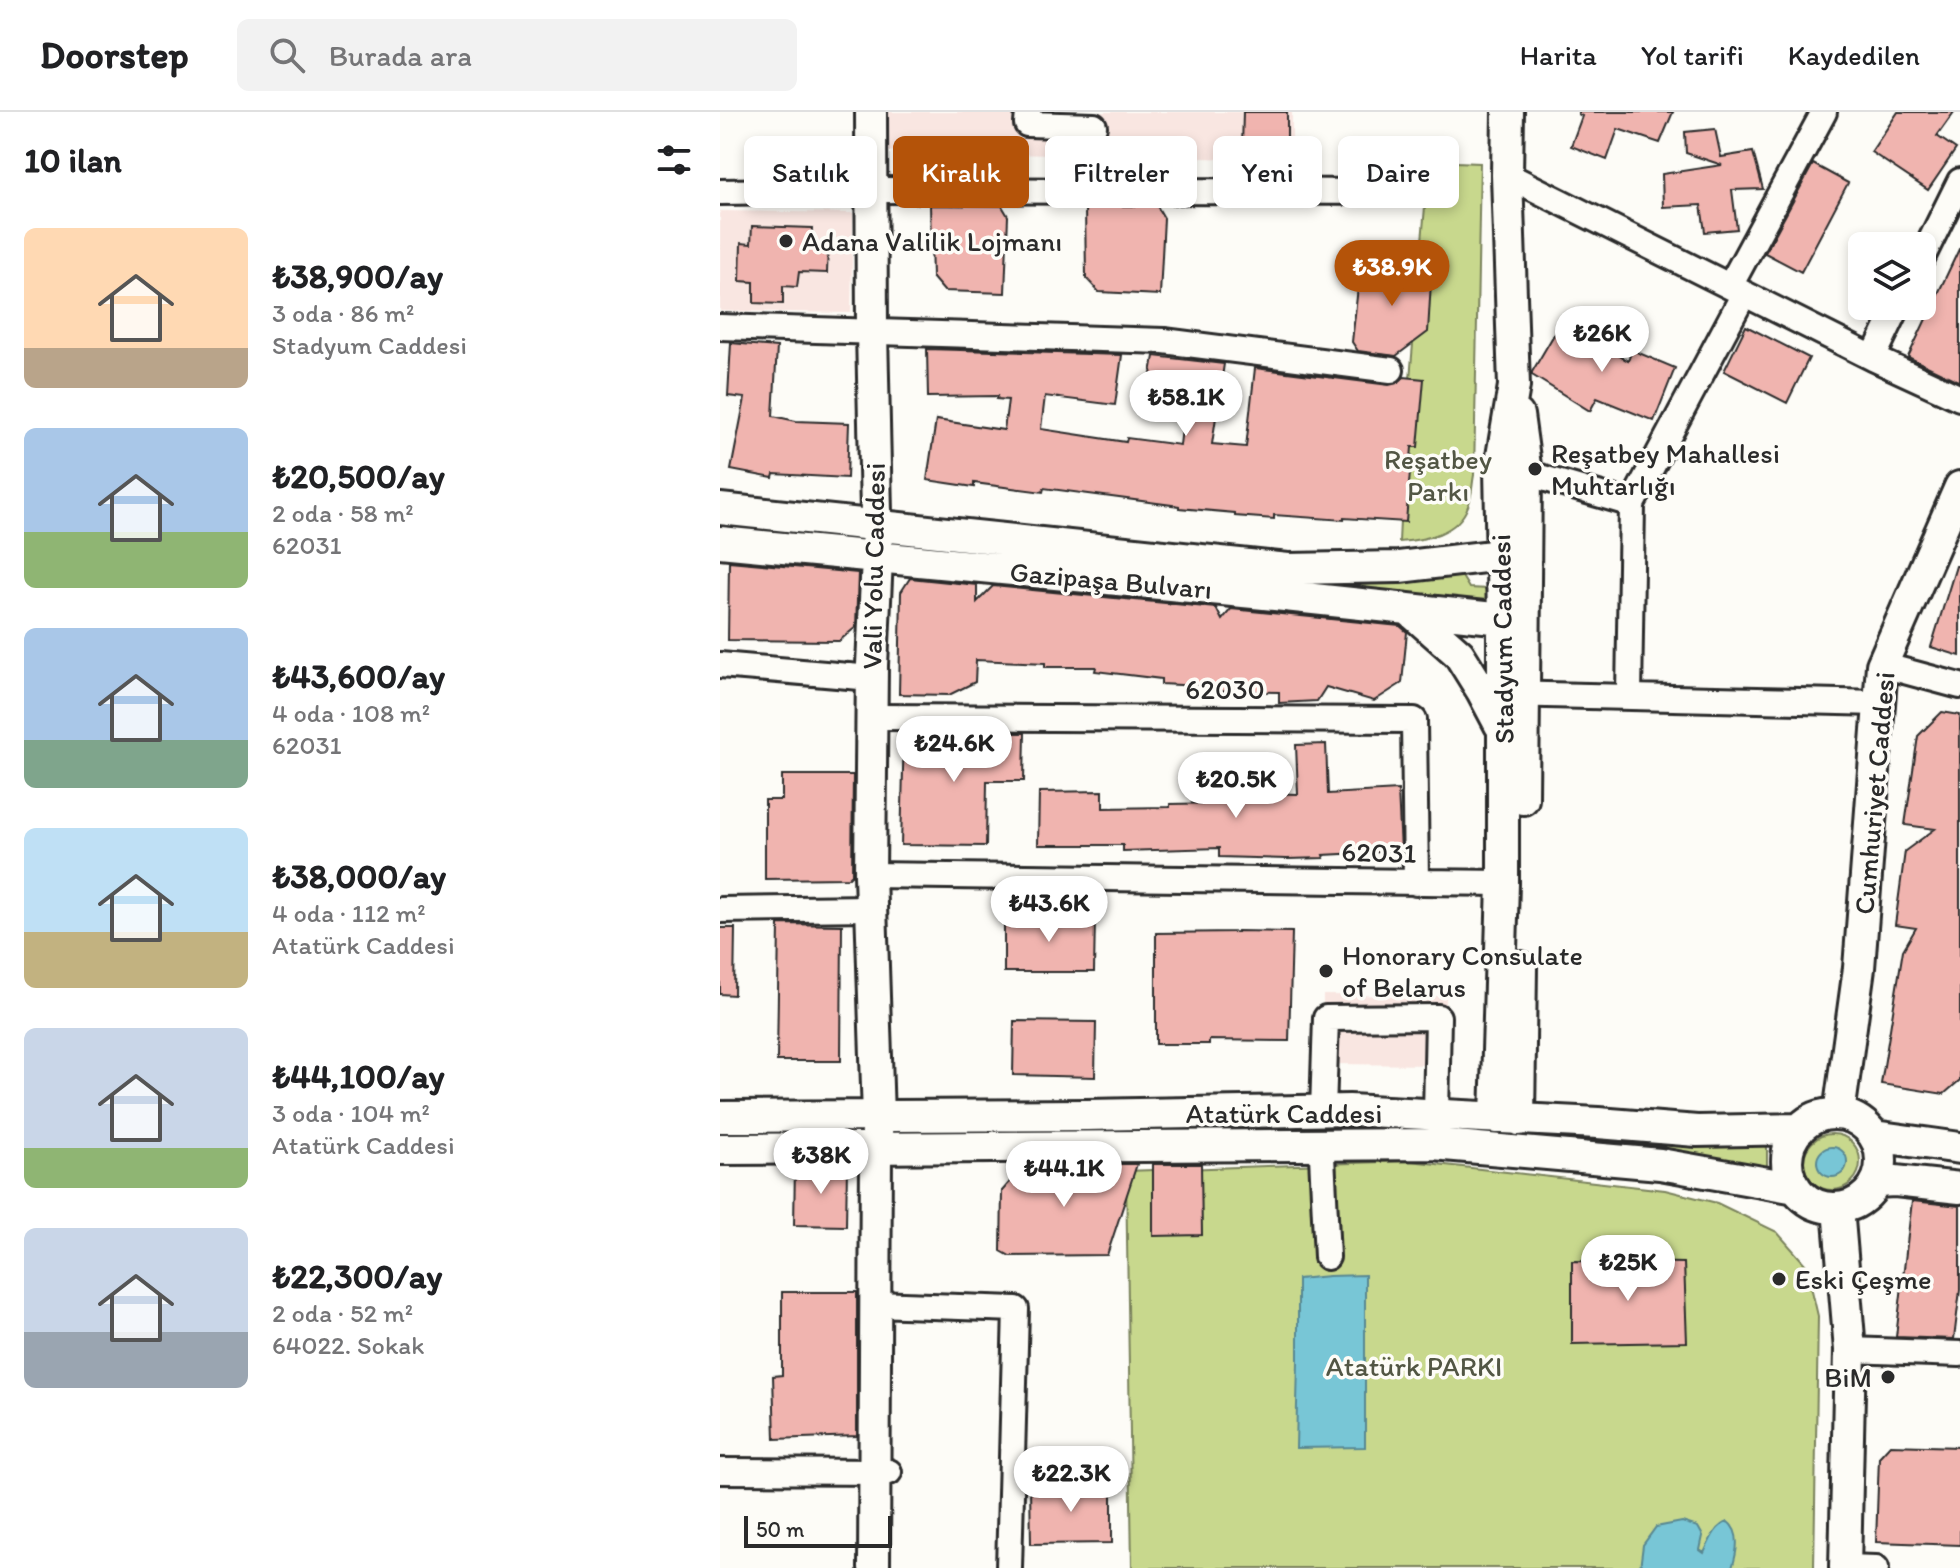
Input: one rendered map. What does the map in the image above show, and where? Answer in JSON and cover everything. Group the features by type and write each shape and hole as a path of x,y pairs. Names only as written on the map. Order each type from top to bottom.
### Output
{"main road":[{"name":"Vali Yolu Caddesi","path":"871,112 871,136"},
{"name":"Stadyum Caddesi","path":"1508,112 1513,470 1501,555 1503,619 1514,694 1503,731 1508,1119"},
{"name":"Vali Yolu Caddesi","path":"872,208 877,558 870,875 878,1117 882,1149 882,1472"},
{"path":"1434,563 1480,535 1513,470"},
{"path":"1508,1119 1514,694 1513,470"},
{"name":"Cumhuriyet Caddesi","path":"1839,1114 1859,968 1882,665 1960,487"},
{"name":"Gazipaşa Bulvarı","path":"720,509 1288,569 1399,567 1501,555"},
{"name":"Gazipaşa Bulvarı","path":"720,542 1503,619"},
{"path":"1408,609 1459,654 1503,731"},
{"name":"Atatürk Caddesi","path":"720,1117 1349,1110 1697,1131 1800,1129"},
{"path":"1839,1114 1853,1117 1874,1136 1879,1147 1880,1171 1876,1182 1860,1200 1838,1208 1822,1207 1807,1200 1796,1188 1789,1174 1787,1158 1791,1142 1800,1129 1811,1120 1839,1114"},
{"path":"1874,1136 1960,1148"},
{"name":"Atatürk Caddesi","path":"720,1149 1433,1144 1660,1164 1796,1188"},
{"path":"1876,1182 1960,1188"},
{"path":"1838,1208 1850,1350 1845,1568"},
{"path":"874,1568 882,1472"},
{"path":"882,1472 889,1568"}],"street":[{"path":"1028,112 1027,124 1094,126"},
{"path":"1629,696 1632,504 1824,112"},
{"path":"1507,175 1873,358 1960,398"},
{"path":"1935,232 1960,181"},
{"path":"877,190 1338,192"},
{"path":"720,192 744,192"},
{"path":"1873,358 1891,320"},
{"path":"720,327 1164,341 1391,370"},
{"path":"1513,470 1632,504"},
{"path":"720,665 872,678"},
{"path":"1882,665 1960,686"},
{"path":"1514,694 1879,703"},
{"name":"62030","path":"873,717 1414,720 1416,883"},
{"name":"62031","path":"870,875 1503,883"},
{"path":"720,910 872,908"},
{"path":"1323,1111 1326,1018 1438,1017 1436,1115"},
{"path":"1322,1156 1327,1257"},
{"path":"882,1304 1016,1309 1009,1568"},
{"path":"1850,1350 1960,1354"},
{"path":"720,1471 882,1472"},
{"path":"1845,1568 1876,1568"}],"shaded area":[{"path":"872,112 1292,112 1292,136 1213,136 1213,158 1197,158 1197,136 1045,136 1045,155 1029,154 1029,136 893,136 893,152 877,151 877,136 870,136"},
{"name":"Adana Valilik Lojmanı","path":"720,211 853,213 851,313 720,311"},
{"path":"1323,995 1446,996 1445,1065 1322,1064"}],"green space":[{"name":"Reşatbey Parkı","path":"1459,162 1480,163 1474,475 1469,502 1457,523 1439,534 1399,542 1403,459 1425,208 1459,208"},
{"path":"907,541 1461,575 1469,588 1488,589 1489,603 906,549"},
{"path":"904,1126 1413,1127 1767,1141 1767,1173 904,1135"},
{"path":"1832,1134 1852,1142 1860,1162 1852,1182 1832,1190 1812,1182 1804,1162 1812,1142"},
{"name":"Atatürk PARKI","path":"1410,1161 1665,1190 1717,1203 1777,1232 1806,1265 1818,1316 1814,1568 1132,1568 1126,1171"}],"water":[{"path":"1832,1147 1843,1151 1847,1162 1843,1173 1832,1177 1821,1173 1817,1162 1821,1151"},
{"path":"1365,1275 1365,1447 1296,1448 1298,1279"},
{"path":"1682,1522 1698,1527 1703,1536 1700,1550 1704,1553 1716,1530 1728,1522 1736,1537 1732,1568 1640,1568 1643,1545 1656,1527"}],"building":[{"path":"1243,112 1287,112 1287,136 1242,136"},
{"path":"1578,112 1673,112 1660,143 1618,129 1607,160 1571,146 1582,116"},
{"path":"1898,112 1954,112 1937,136 1956,149 1928,190 1871,152"},
{"path":"1715,129 1721,157 1753,152 1763,189 1732,190 1737,229 1705,232 1701,205 1663,207 1662,174 1722,165 1686,153 1685,132"},
{"path":"1813,164 1848,183 1801,272 1765,253"},
{"path":"930,208 1003,208 1008,216 1005,293 944,291 932,277"},
{"path":"1085,208 1158,208 1164,218 1160,295 1099,292 1086,278"},
{"name":"Adana Valilik Lojmanı","path":"752,226 812,228 811,243 828,244 827,273 799,272 797,287 783,286 783,304 754,303 754,282 740,281 741,243 751,244"},
{"path":"1960,247 1960,382 1908,357 1925,320 1936,320 1936,298"},
{"path":"1379,262 1432,265 1428,332 1396,356 1358,351 1352,342 1358,287"},
{"path":"1562,321 1628,361 1632,350 1675,368 1654,421 1597,398 1590,411 1532,375"},
{"path":"1746,326 1809,358 1787,403 1724,371"},
{"path":"731,343 777,347 773,416 796,421 849,423 847,478 774,474 773,478 731,470 745,398 728,396"},
{"path":"927,349 1122,355 1115,405 1045,396 1041,429 1126,442 1127,438 1180,445 1185,403 1147,397 1154,356 1224,364 1212,444 1246,447 1255,368 1389,385 1404,377 1424,379 1418,447 1412,447 1406,522 1235,516 1235,513 1044,488 1043,492 927,480 936,420 1004,430 1008,400 997,399 998,396 928,397"},
{"path":"729,561 858,573 856,627 839,641 728,640"},
{"path":"1956,566 1960,566 1960,656 1931,647"},
{"path":"910,578 977,585 977,602 993,586 1216,608 1222,620 1231,609 1400,626 1407,632 1402,683 1374,701 1326,687 1317,701 1279,703 1279,692 1220,691 1220,687 1161,684 1161,679 1095,671 1096,667 1045,667 1045,663 976,660 975,682 949,695 899,694 901,592"},
{"path":"1942,712 1960,715 1960,1080 1944,1094 1881,1084 1903,950 1916,928 1895,925 1905,851 1935,829 1905,825 1918,736"},
{"path":"904,732 1025,733 1024,781 987,781 986,846 901,845"},
{"path":"1326,744 1328,794 1398,790 1401,851 1287,859 1219,857 1219,848 1123,851 1123,845 1038,845 1039,792 1103,791 1103,808 1220,803 1220,792 1298,794 1296,745"},
{"path":"782,775 853,775 852,874 848,878 765,879 765,800 782,800"},
{"path":"1004,917 1095,917 1094,972 1004,972"},
{"path":"779,924 842,925 841,1061 777,1061"},
{"path":"720,928 735,928 734,995 720,994"},
{"path":"1292,932 1289,1041 1209,1040 1209,1044 1156,1044 1156,933"},
{"path":"1014,1021 1096,1022 1095,1077 1013,1075"},
{"path":"1137,1164 1107,1255 1010,1256 1001,1251 1002,1191 1023,1167"},
{"path":"1153,1164 1201,1164 1202,1235 1153,1236"},
{"path":"795,1166 847,1166 846,1226 794,1225"},
{"path":"1912,1201 1960,1206 1960,1290 1954,1339 1896,1337"},
{"path":"1572,1261 1684,1263 1687,1342 1572,1344"},
{"path":"782,1292 857,1292 857,1436 775,1439 773,1376 782,1375"},
{"path":"1890,1445 1960,1447 1960,1545 1876,1542 1879,1457"},
{"path":"1030,1484 1112,1484 1112,1543 1031,1544"}],"place":[{"name":"Adana Valilik Lojmanı","path":"786,241"},
{"name":"Reşatbey Mahallesi Muhtarlığı","path":"1535,469"},
{"name":"Honorary Consulate of Belarus","path":"1326,971"},
{"name":"Eski Çeşme","path":"1779,1279"},
{"name":"BiM","path":"1888,1377"}]}
